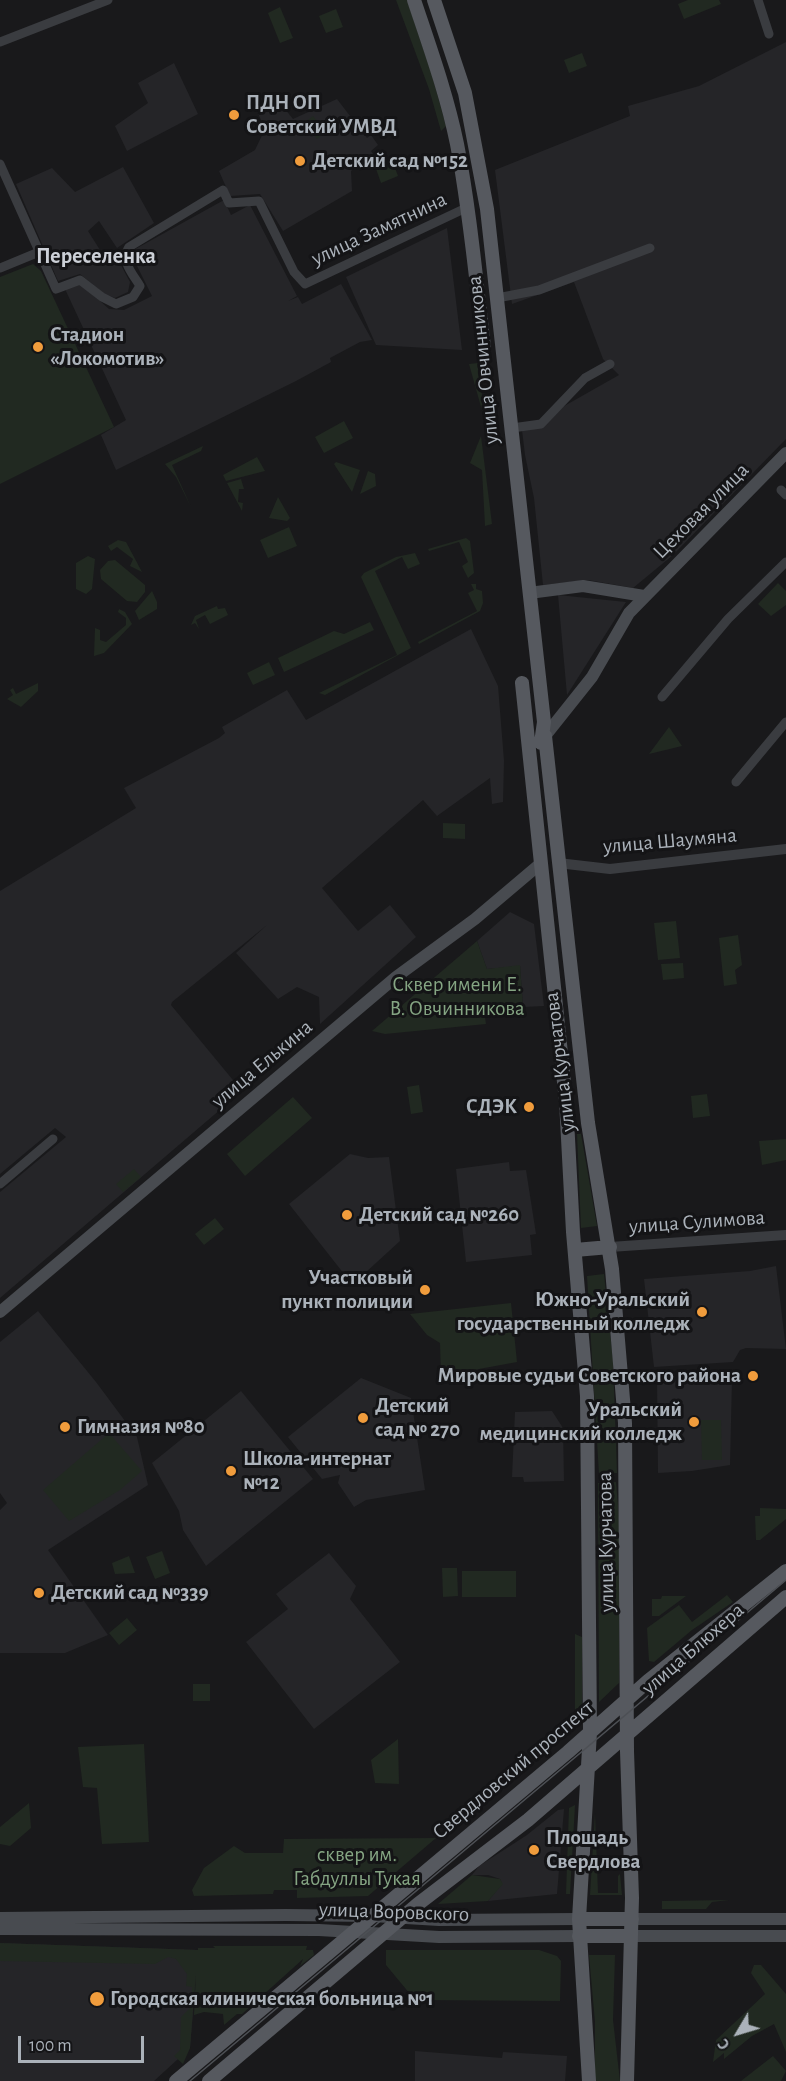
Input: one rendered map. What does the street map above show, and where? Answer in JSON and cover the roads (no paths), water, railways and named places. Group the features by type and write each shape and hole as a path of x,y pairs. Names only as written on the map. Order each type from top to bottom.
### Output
{"main road":[{"name":"улица Овчинникова","path":"414,0 446,97 468,207 484,348"},
{"name":"улица Овчинникова","path":"434,0 465,93 480,160 512,428 558,863"},
{"name":"Цеховая улица","path":"545,729 592,677 621,624 644,596 786,453"},
{"path":"529,593 583,586 644,596"},
{"path":"522,683 540,864 558,863"},
{"path":"533,793 545,729"},
{"name":"улица Курчатова","path":"558,863 588,1123 610,1247 625,1423 627,1734 632,1919 627,2081"},
{"name":"улица Курчатова","path":"540,864 566,1101 574,1250 588,1427 590,1732 579,1936 589,2081"},
{"name":"улица Елькина","path":"0,1312 396,977 475,919 540,864"},
{"path":"574,1250 610,1247"},
{"name":"улица Блюхера","path":"628,1699 786,1570"},
{"name":"улица Блюхера","path":"627,1734 786,1597"},
{"name":"Свердловский проспект","path":"176,2081 628,1699"},
{"name":"Свердловский проспект","path":"209,2081 402,1918 528,1820 627,1734"},
{"name":"улица Воровского","path":"0,1918 373,1916 786,1919"},
{"name":"улица Воровского","path":"0,1929 356,1931 438,1937 786,1936"}],"street":[{"path":"0,42 90,3 108,0"},
{"path":"758,0 769,34"},
{"path":"0,164 39,252 0,268"},
{"name":"улица Замятнина","path":"39,252 56,289 80,280 102,297 116,304 133,297 140,286 125,260 124,254 129,248 223,190 229,203 259,201 294,272 305,284 468,207"},
{"path":"497,298 539,290 650,248"},
{"path":"512,428 541,424 585,378 610,364"},
{"path":"662,697 728,619 786,562"},
{"path":"736,782 786,722"},
{"name":"улица Шаумяна","path":"558,863 610,869 786,849"},
{"path":"0,1184 53,1139"},
{"name":"улица Сулимова","path":"610,1247 786,1235"}],"tram line":[{"path":"190,2081 786,1580"}],"place":[{"name":"ПДН ОП Советский УМВД","path":"234,115"},
{"name":"Детский сад №152","path":"300,161"},
{"name":"Стадион «Локомотив»","path":"38,347"},
{"name":"СДЭК","path":"529,1107"},
{"name":"Детский сад №260","path":"347,1215"},
{"name":"Участковый пункт полиции","path":"425,1290"},
{"name":"Южно-Уральский государственный колледж","path":"702,1312"},
{"name":"Мировые судьи Советского района","path":"753,1376"},
{"name":"Детский сад № 270","path":"363,1418"},
{"name":"Уральский медицинский колледж","path":"694,1422"},
{"name":"Гимназия №80","path":"65,1427"},
{"name":"Школа-интернат №12","path":"231,1471"},
{"name":"Детский сад №339","path":"39,1593"},
{"name":"Площадь Свердлова","path":"534,1850"},
{"name":"Городская клиническая больница №1","path":"97,1999"}],"district":[{"name":"Переселенка","path":"96,256"}],"park label":[{"name":"Сквер имени Е. В. Овчинникова","path":"457,997"},
{"name":"сквер им. Габдуллы Тукая","path":"357,1867"}]}
